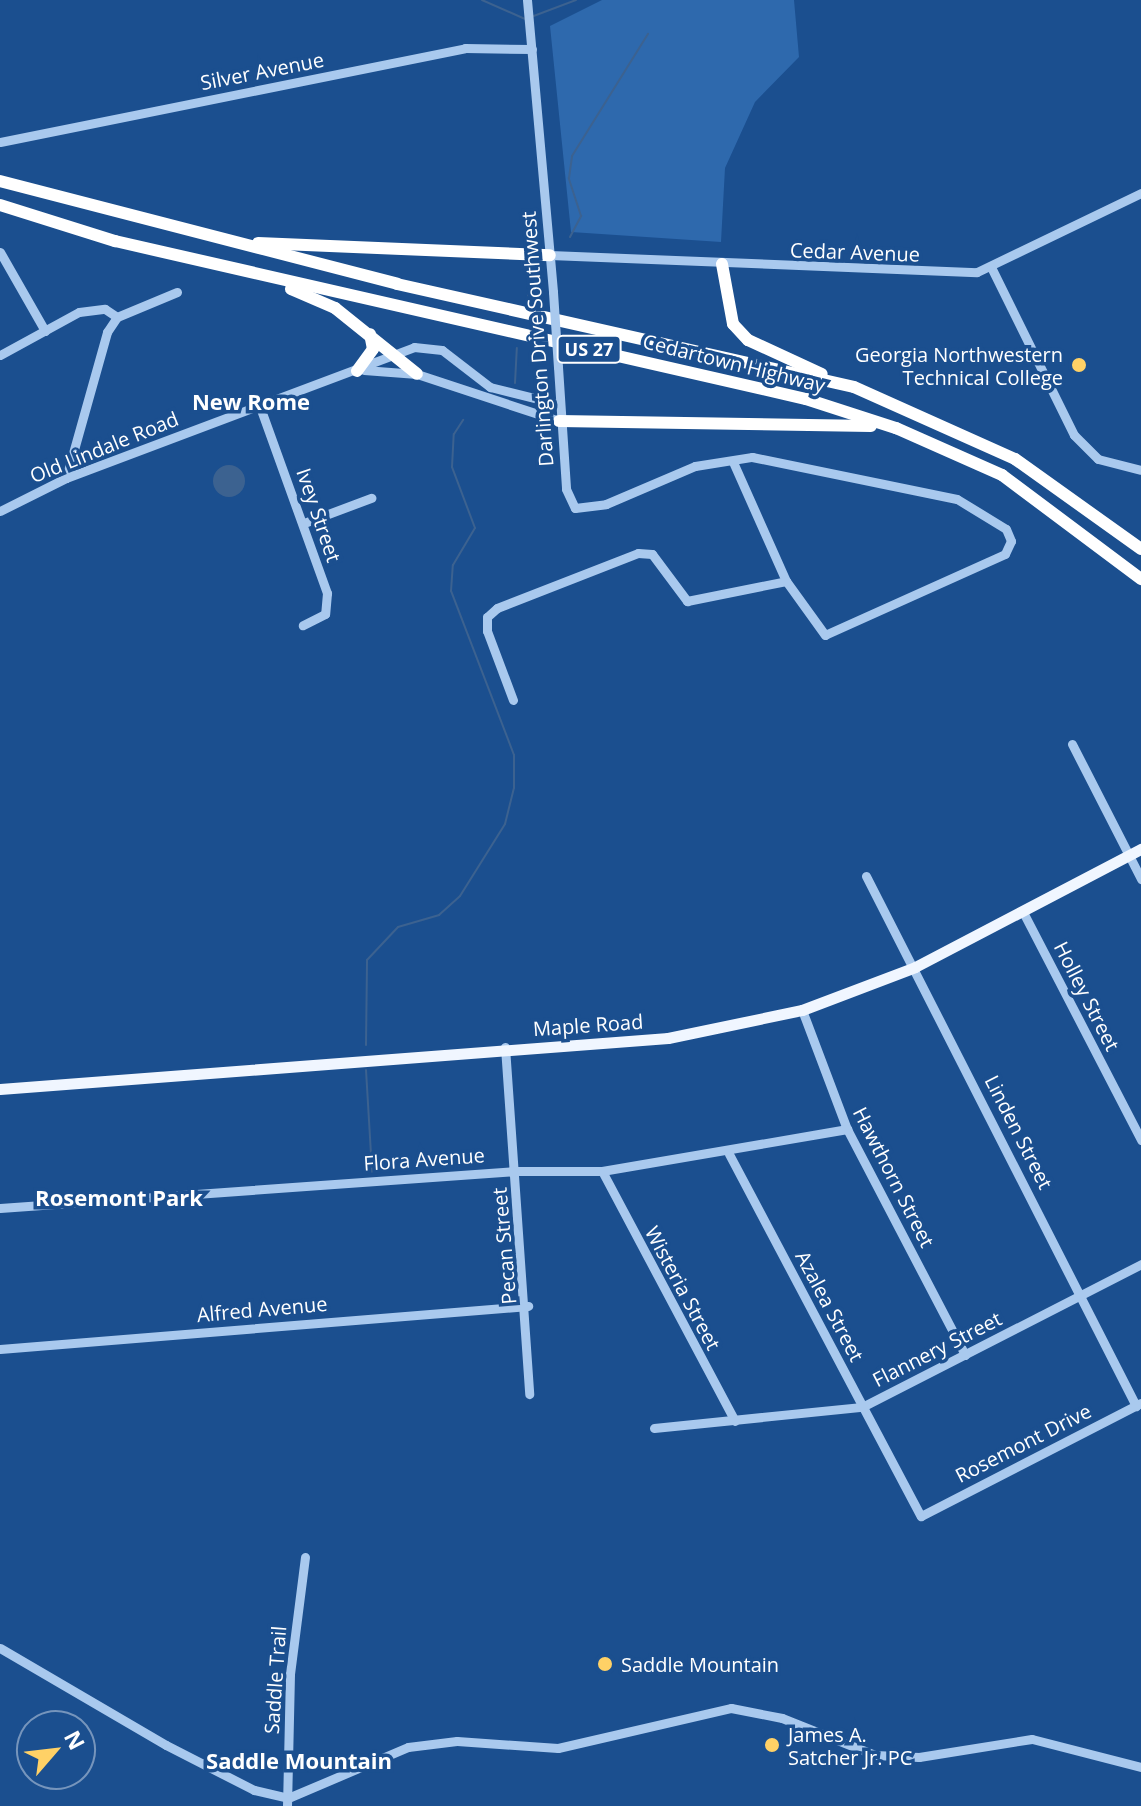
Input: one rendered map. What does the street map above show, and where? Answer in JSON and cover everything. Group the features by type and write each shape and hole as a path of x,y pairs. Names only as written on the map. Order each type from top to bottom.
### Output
{"highway":[{"name":"Cedartown Highway","path":"0,181 232,242 854,387 1015,459 1141,549"},
{"name":"Cedartown Highway","path":"0,205 271,278 806,399 896,428 1002,475 1141,579"},
{"path":"232,242 550,255"},
{"path":"722,264 727,315 748,340 854,387"},
{"path":"271,278 368,331 417,374"},
{"path":"357,371 373,349 368,331"},
{"path":"559,421 896,428"}],"main road":[{"name":"Maple Road","path":"0,1089 505,1047 668,1038 802,1010 915,967 1141,849"}],"street":[{"name":"Darlington Drive Southwest","path":"527,0 553,292 559,421 566,489 585,510 695,466 733,462"},
{"name":"Silver Avenue","path":"0,142 465,48 531,44"},
{"name":"Cedar Avenue","path":"550,255 887,272 991,267 1141,193"},
{"path":"0,252 45,331"},
{"path":"991,267 1074,435 1098,459 1141,470"},
{"path":"0,355 93,309 117,317 177,292"},
{"path":"66,478 97,361 117,317"},
{"name":"Old Lindale Road","path":"0,511 66,478 357,371 395,354 431,347 490,387 558,404"},
{"name":"Old Lindale Road","path":"357,371 417,374 559,421"},
{"name":"Ivey Street","path":"260,407 304,523 328,605 303,625"},
{"path":"752,457 957,499 1006,529 1011,541 1005,554 825,635 786,581 733,462 752,457"},
{"path":"304,523 371,498"},
{"path":"513,700 489,643 487,617 497,608 638,553 652,554 687,601 786,581"},
{"path":"1072,744 1141,879"},
{"name":"Linden Street","path":"866,876 1138,1405"},
{"name":"Holley Street","path":"1023,912 1141,1140"},
{"name":"Hawthorn Street","path":"802,1010 847,1129 965,1355"},
{"name":"Pecan Street","path":"505,1047 528,1306 529,1394"},
{"name":"Flora Avenue","path":"0,1208 516,1171 602,1171 729,1154 847,1129"},
{"name":"Azalea Street","path":"729,1154 921,1516"},
{"name":"Wisteria Street","path":"602,1171 735,1421"},
{"name":"Flannery Street","path":"654,1428 862,1407 1141,1264"},
{"name":"Alfred Avenue","path":"0,1349 528,1306"},
{"name":"Rosemont Drive","path":"921,1516 1138,1405"},
{"name":"Saddle Trail","path":"287,1802 290,1674 305,1557"},
{"path":"0,1648 178,1751 254,1790 287,1802 408,1747 457,1741 558,1748 731,1708 782,1718 875,1755 919,1757 1032,1739 1141,1767"}],"shaded area":[{"path":"602,0 794,0 799,57 755,102 725,168 721,242 571,232 550,26"},
{"path":"229,465 240,470 245,481 240,492 229,497 218,492 213,481 218,470"}],"waterway":[{"path":"482,0 525,19"},
{"path":"531,17 576,0"},
{"path":"570,237 581,216 569,178 572,156 648,34"},
{"path":"527,299 533,280"},
{"path":"515,383 517,348"},
{"path":"366,1045 367,960 398,927 439,915 460,896 505,824 514,788 514,755 451,591 453,565 475,528 452,467 454,434 463,420"},
{"path":"366,1070 372,1172"}],"place":[{"name":"Georgia Northwestern Technical College","path":"1079,365"},
{"name":"Saddle Mountain","path":"605,1664"},
{"name":"James A. Satcher Jr. PC","path":"772,1745"}],"district":[{"name":"New Rome","path":"251,402"},
{"name":"Rosemont Park","path":"119,1198"},
{"name":"Saddle Mountain","path":"299,1761"}]}
